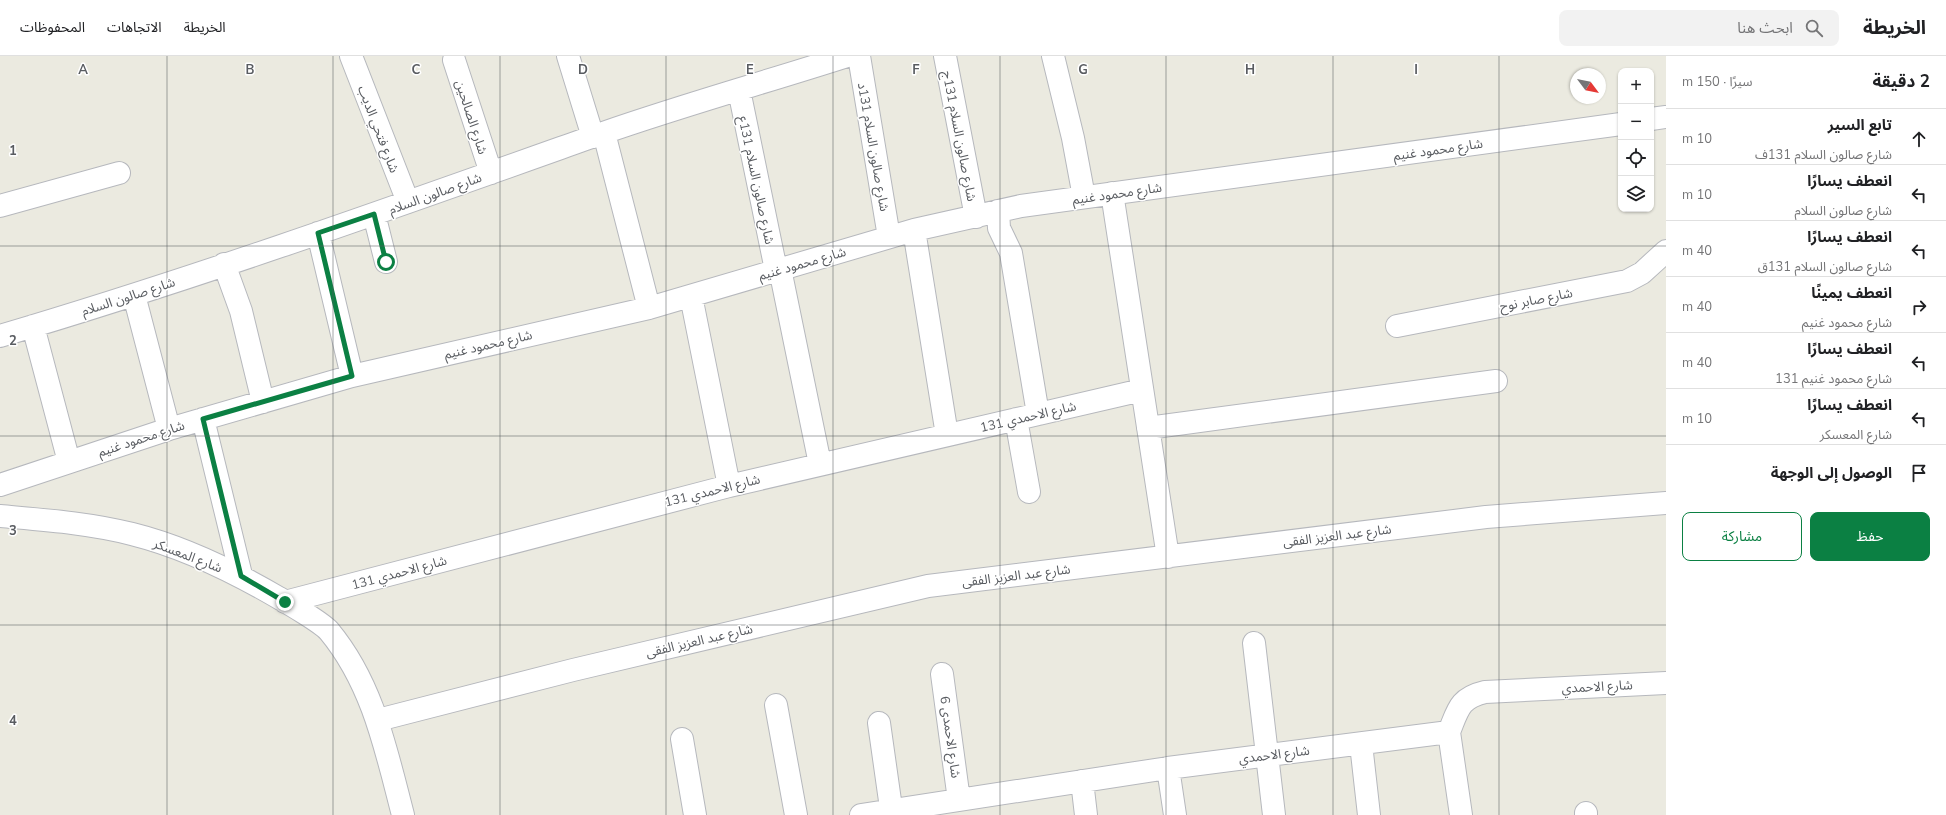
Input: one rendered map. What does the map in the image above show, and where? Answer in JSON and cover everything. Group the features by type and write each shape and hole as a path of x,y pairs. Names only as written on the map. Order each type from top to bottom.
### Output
{"street":[{"name":"شارع فتحي الديب","path":"351,56 408,202"},
{"path":"568,56 599,135 649,308"},
{"name":"شارع صالون السلام","path":"0,336 134,295 374,214 599,135 847,56"},
{"name":"شارع صالون السلام 131د","path":"859,56 889,237"},
{"name":"شارع صالون السلام 131ج","path":"945,56 976,216"},
{"path":"1053,56 1070,124 1084,197"},
{"name":"شارع الصالحين","path":"454,60 491,173"},
{"name":"شارع صالون السلام 131ع","path":"739,90 820,464"},
{"path":"1654,119 1666,117"},
{"name":"شارع محمود غنيم","path":"0,484 169,429 352,376 649,308 914,230 998,211 1021,206 1112,193 1618,124"},
{"path":"0,206 119,173"},
{"path":"1112,193 1168,557"},
{"path":"998,211 999,228 1011,253 1038,414"},
{"path":"374,214 386,262"},
{"path":"914,230 947,435"},
{"path":"318,233 352,376"},
{"name":"شارع صابر نوح","path":"1397,326 1627,281 1642,273 1666,251"},
{"path":"224,264 241,311 263,402"},
{"path":"134,295 169,429"},
{"path":"691,296 729,486"},
{"path":"34,326 69,462"},
{"path":"1148,428 1496,381"},
{"name":"شارع الاحمدي 131","path":"285,602 729,486 1142,390"},
{"path":"203,419 241,576"},
{"path":"1016,419 1029,492"},
{"name":"شارع عبد العزيز الفقى","path":"378,720 573,670 928,586 1486,517 1666,502"},
{"name":"شارع المعسكر","path":"0,516 86,525 132,534 179,549 241,576 328,630 358,673 378,720 403,815"},
{"path":"1254,644 1274,815"},
{"name":"شارع الاحمدى 6","path":"942,674 959,800"},
{"name":"شارع الاحمدي","path":"862,815 892,813 959,800 986,806 1082,781 1168,768 1449,732 1456,712 1463,702 1473,695 1485,692 1666,683"},
{"path":"776,705 796,815"},
{"path":"879,723 892,813"},
{"path":"1449,732 1461,815"},
{"path":"682,739 695,815"},
{"path":"1361,744 1370,815"},
{"path":"1168,768 1175,815"},
{"path":"1082,781 1086,815"}],"route":[{"path":"285,602 241,576 203,419 352,376 318,233 374,214 386,262"}]}
